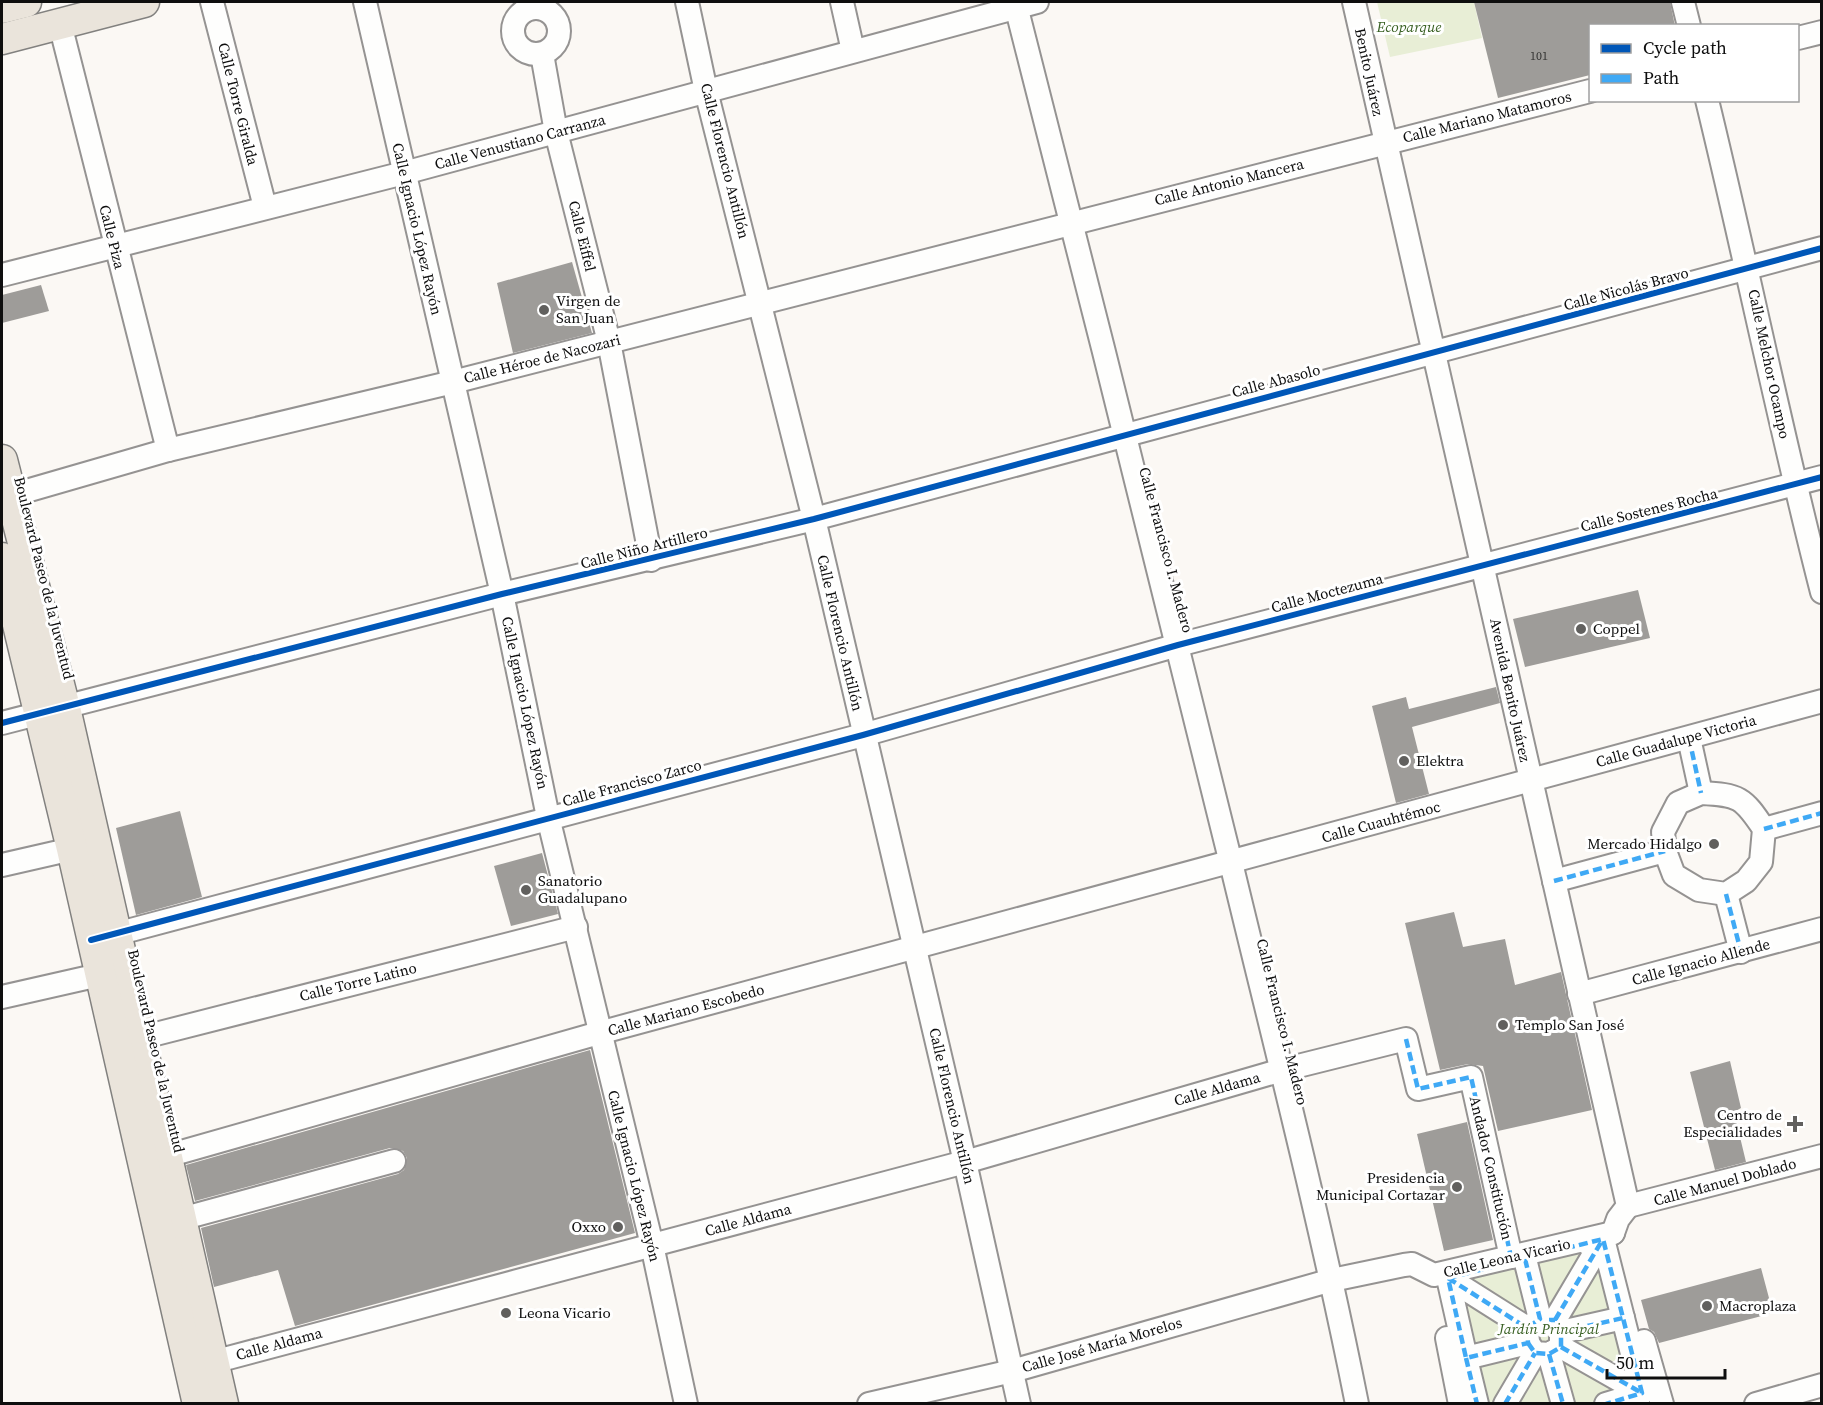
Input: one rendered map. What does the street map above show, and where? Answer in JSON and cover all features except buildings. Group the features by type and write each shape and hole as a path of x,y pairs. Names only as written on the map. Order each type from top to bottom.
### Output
{"main road":[{"path":"2,8 26,2"},
{"path":"2,39 144,2"},
{"name":"Boulevard Paseo de la Juventud","path":"2,460 6,496 103,938 99,975 156,1160 170,1221 213,1362 223,1404"},
{"name":"Boulevard Paseo de la Juventud","path":"2,558 53,712 72,849 140,1038 156,1160"},
{"name":"Boulevard Paseo de la Juventud","path":"170,1221 198,1404"}],"street":[{"name":"Calle Torre Giralda","path":"212,2 265,207"},
{"name":"Calle Ignacio López Rayón","path":"365,2 502,594 548,817 652,1245 686,1404"},
{"name":"Calle Florencio Antillón","path":"687,2 706,91 814,519 966,1162 1019,1404"},
{"path":"842,2 853,51"},
{"name":"Benito Juárez","path":"1354,2 1384,143"},
{"path":"1683,2 1688,24"},
{"name":"Calle Venustiano Carranza","path":"2,275 404,173 1023,3"},
{"name":"Calle Francisco I. Madero","path":"1023,3 1123,434 1178,645 1282,1070 1332,1280 1357,1404"},
{"path":"528,5 543,9 558,22 557,41 542,54 528,53 517,44 514,38 513,31 518,17 528,5"},
{"name":"Calle Piza","path":"60,24 114,246 168,450"},
{"path":"1799,38 1821,32"},
{"name":"Calle Eiffel","path":"542,54 556,132 609,342 651,560"},
{"name":"Calle Mariano Matamoros","path":"1384,143 1589,91"},
{"name":"Calle Melchor Ocampo","path":"1707,102 1748,269 1794,485 1821,592"},
{"name":"Calle Antonio Mancera","path":"1073,222 1384,143"},
{"name":"Avenida Benito Juárez","path":"1384,143 1435,351 1530,781 1628,1206"},
{"name":"Calle Héroe de Nacozari","path":"6,496 168,450 453,382 1073,222"},
{"name":"Calle Nicolás Bravo","path":"1435,351 1821,248"},
{"name":"Calle Abasolo","path":"1123,434 1435,351"},
{"name":"Calle Niño Artillero","path":"2,723 53,712 502,594 814,519 1123,434"},
{"name":"Calle Sostenes Rocha","path":"1482,565 1821,477"},
{"name":"Calle Moctezuma","path":"1178,645 1482,565"},
{"name":"Calle Francisco Zarco","path":"103,938 548,817 864,735 1178,645"},
{"name":"Calle Guadalupe Victoria","path":"1530,781 1821,701"},
{"path":"1689,738 1701,793"},
{"name":"Calle Cuauhtémoc","path":"1231,861 1530,781"},
{"path":"1701,793 1732,795 1749,807 1764,828 1761,862 1746,881 1726,894 1699,890 1674,875 1665,851 1663,832 1678,803 1701,793"},
{"path":"1764,828 1821,813"},
{"path":"2,865 72,849"},
{"path":"1554,881 1665,851"},
{"name":"Calle Mariano Escobedo","path":"156,1160 599,1033 1231,861"},
{"path":"1726,894 1741,952"},
{"name":"Calle Torre Latino","path":"140,1038 576,927"},
{"name":"Calle Ignacio Allende","path":"1579,994 1821,929"},
{"path":"2,996 99,975"},
{"name":"Calle Aldama","path":"213,1362 966,1162 1282,1070 1406,1039"},
{"name":"Andador Constitución","path":"1406,1039 1418,1089 1471,1077 1518,1258"},
{"name":"Calle Manuel Doblado","path":"1628,1206 1821,1156"},
{"path":"170,1221 394,1161"},
{"path":"1505,1404 1544,1337 1618,1218 1628,1206"},
{"path":"1608,1236 1623,1318 1652,1398"},
{"path":"1608,1236 1652,1398"},
{"name":"Calle Leona Vicario","path":"1332,1280 1404,1264 1412,1264 1441,1276 1608,1236"},
{"path":"1518,1258 1563,1404"},
{"path":"1441,1276 1652,1398"},
{"path":"1441,1276 1466,1358 1477,1404"},
{"path":"1441,1276 1461,1404"},
{"name":"Calle José María Morelos","path":"869,1404 1012,1371 1332,1280"},
{"path":"1466,1358 1623,1318"},
{"path":"1756,1404 1821,1385"},
{"path":"1606,1404 1652,1398"}],"green space":[{"name":"Ecoparque","path":"1377,2 1474,2 1482,38 1390,57"},
{"name":"Jardín Principal","path":"1603,1239 1642,1393 1606,1403 1477,1403 1448,1278"}],"marked path":[{"path":"1689,738 1701,793"},
{"path":"1764,829 1822,813"},
{"path":"1554,881 1665,851"},
{"path":"1726,894 1741,952"},
{"path":"1406,1039 1418,1089 1471,1077 1511,1257"},
{"path":"1448,1278 1603,1239 1642,1393 1606,1404"},
{"path":"1555,1320 1603,1239"},
{"path":"1525,1259 1540,1319 1527,1328 1448,1278 1466,1358 1528,1343 1527,1328"},
{"path":"1561,1332 1623,1318"},
{"path":"1528,1343 1535,1353 1549,1354 1561,1347 1561,1332 1555,1320 1549,1320"},
{"path":"1561,1347 1642,1393"},
{"path":"1505,1404 1535,1353"},
{"path":"1549,1354 1563,1404"},
{"path":"1466,1358 1477,1404"}],"cycle path":[{"path":"2,723 502,594 814,519 1822,248"},
{"path":"91,940 863,735 1178,645 1822,477"}],"place":[{"name":"Virgen de San Juan","path":"544,310"},
{"name":"Coppel","path":"1581,629"},
{"name":"Elektra","path":"1404,761"},
{"name":"Mercado Hidalgo","path":"1714,844"},
{"name":"Sanatorio Guadalupano","path":"526,890"},
{"name":"Templo San José","path":"1503,1025"},
{"name":"Centro de Especialidades","path":"1795,1124"},
{"name":"Presidencia Municipal Cortazar","path":"1457,1187"},
{"name":"Oxxo","path":"618,1227"},
{"name":"Macroplaza","path":"1707,1306"},
{"name":"Leona Vicario","path":"506,1313"}]}
